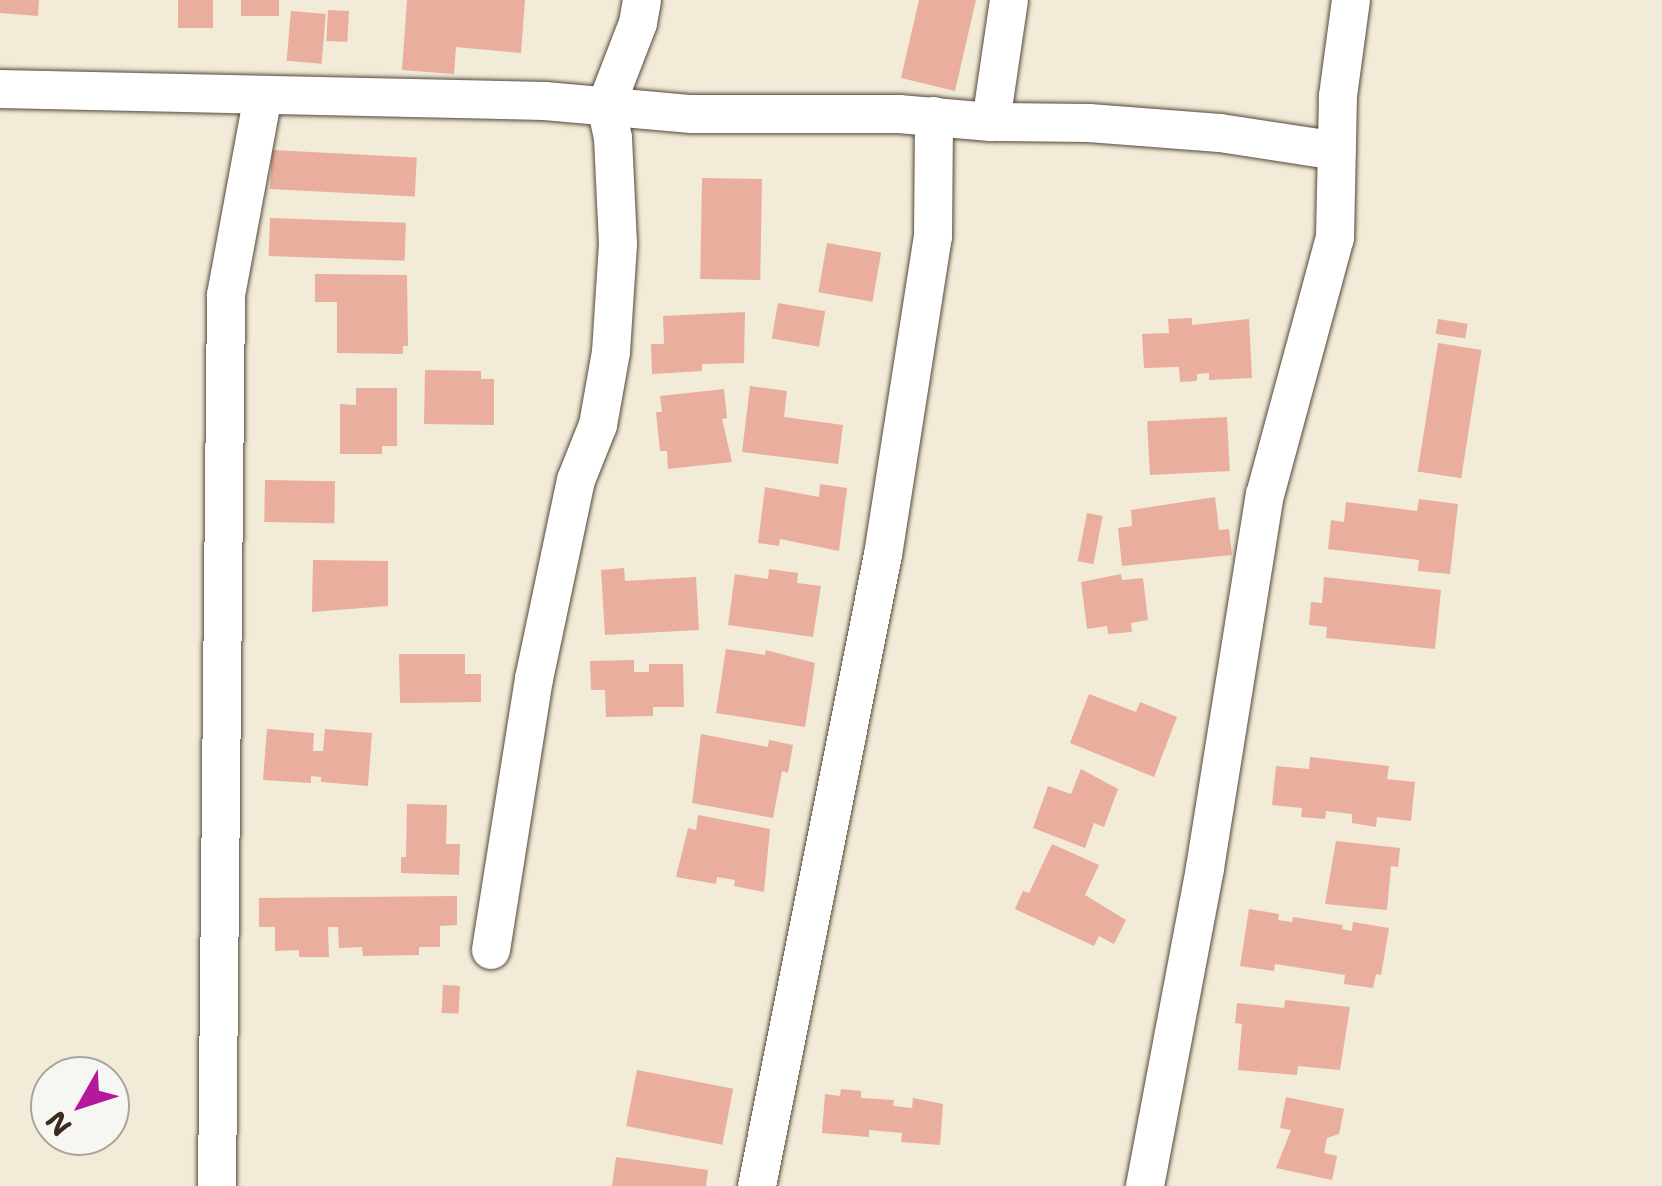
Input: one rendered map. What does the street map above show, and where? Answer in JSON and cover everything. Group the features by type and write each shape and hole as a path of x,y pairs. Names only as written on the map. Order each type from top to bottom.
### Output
{"street":[{"path":"491,950 534,679 576,480 598,425 611,352 618,244 612,138 606,106 638,24 642,0"},
{"path":"991,122 1009,0"},
{"path":"1146,1186 1205,868 1264,495 1335,238 1338,96 1351,0"},
{"path":"0,88 606,106 691,114 1088,122 1220,133 1338,151"},
{"path":"218,1186 226,295 263,95"},
{"path":"757,1186 883,555 933,238 934,116"}],"building":[{"path":"0,0 39,0 38,16 0,13"},
{"path":"178,0 213,0 213,28 178,28"},
{"path":"241,0 279,0 279,16 241,16"},
{"path":"407,0 525,0 521,53 456,47 454,74 402,70"},
{"path":"919,0 976,0 955,91 901,78"},
{"path":"328,10 349,11 347,42 326,41"},
{"path":"291,11 326,14 322,64 287,61"},
{"path":"272,150 417,158 415,197 270,189"},
{"path":"702,178 762,179 760,280 700,279"},
{"path":"270,218 406,223 405,261 269,256"},
{"path":"827,243 881,253 872,302 818,292"},
{"path":"315,274 407,275 408,346 403,346 403,354 337,353 337,302 315,302"},
{"path":"778,303 825,311 819,347 772,338"},
{"path":"745,312 744,363 702,364 702,371 652,374 651,344 664,344 663,316"},
{"path":"1192,318 1192,325 1249,319 1252,378 1209,380 1209,373 1197,374 1197,381 1180,382 1179,367 1144,368 1142,334 1169,333 1168,319"},
{"path":"1438,319 1468,324 1465,339 1436,334"},
{"path":"1438,343 1481,350 1461,478 1418,471"},
{"path":"425,370 481,371 481,379 494,379 494,425 424,424"},
{"path":"750,386 787,391 784,417 843,425 838,464 742,452"},
{"path":"356,388 397,388 397,446 382,446 382,454 340,454 340,404 356,405"},
{"path":"724,389 727,418 722,419 732,462 668,469 667,451 660,451 656,412 662,412 660,396"},
{"path":"1227,417 1230,471 1150,475 1147,421"},
{"path":"265,480 335,481 334,523 264,522"},
{"path":"820,484 847,488 839,551 780,539 779,546 758,543 765,487 819,497"},
{"path":"1215,497 1219,530 1229,529 1232,555 1122,566 1118,528 1132,526 1131,510"},
{"path":"1419,499 1458,504 1450,574 1418,571 1419,560 1328,549 1331,520 1344,522 1346,502 1417,511"},
{"path":"1087,513 1103,516 1093,564 1078,561"},
{"path":"313,560 388,561 388,606 312,612"},
{"path":"624,568 625,581 696,577 699,630 605,635 601,570"},
{"path":"769,569 798,573 797,583 821,586 813,637 728,625 735,574 768,579"},
{"path":"1121,574 1122,580 1143,578 1148,620 1131,623 1132,632 1108,634 1107,626 1087,629 1081,582"},
{"path":"1324,577 1441,590 1435,649 1326,638 1327,627 1309,625 1311,602 1322,603"},
{"path":"726,649 765,655 766,650 815,663 805,727 716,713"},
{"path":"399,654 465,654 465,674 481,674 481,702 400,703"},
{"path":"634,660 634,672 649,672 649,664 683,664 684,707 653,707 653,716 606,717 605,690 591,690 590,661"},
{"path":"1089,694 1136,712 1140,702 1177,717 1154,777 1070,743"},
{"path":"267,729 314,733 313,751 323,751 325,729 372,733 368,786 321,782 321,777 311,776 311,783 263,780"},
{"path":"701,734 768,747 769,740 793,745 788,773 782,771 773,818 692,803"},
{"path":"1310,757 1389,766 1387,779 1415,782 1411,821 1377,817 1376,827 1352,823 1352,814 1326,811 1325,819 1301,817 1302,808 1272,805 1276,766 1309,769"},
{"path":"1081,769 1118,789 1104,827 1094,823 1085,848 1033,828 1048,786 1071,794"},
{"path":"407,804 447,805 446,844 460,844 459,875 401,873 401,857 406,857"},
{"path":"698,815 770,829 764,892 734,886 735,880 717,877 716,884 676,877 688,828 696,830"},
{"path":"1336,841 1400,848 1398,867 1391,866 1387,910 1325,904"},
{"path":"1052,844 1099,865 1085,895 1126,920 1114,944 1099,936 1094,946 1015,909 1023,891 1029,893"},
{"path":"457,896 457,925 440,926 440,947 419,947 419,955 363,956 362,947 339,948 338,927 328,927 329,957 299,957 299,950 275,951 275,927 259,927 259,898"},
{"path":"1249,909 1279,914 1278,920 1292,922 1293,917 1343,925 1342,929 1352,931 1353,922 1389,928 1381,975 1376,974 1373,988 1344,984 1345,975 1275,964 1274,971 1240,966"},
{"path":"443,985 460,986 459,1014 442,1013"},
{"path":"1285,1000 1350,1007 1340,1070 1298,1066 1297,1075 1238,1070 1242,1024 1235,1023 1237,1003 1284,1008"},
{"path":"637,1070 733,1089 722,1145 626,1126"},
{"path":"841,1089 861,1091 861,1098 894,1100 893,1106 912,1108 913,1098 943,1104 940,1145 901,1142 902,1133 869,1130 869,1137 822,1133 825,1094 840,1096"},
{"path":"1286,1097 1344,1109 1339,1134 1327,1138 1324,1153 1337,1156 1332,1180 1276,1168 1291,1130 1280,1128"},
{"path":"616,1157 708,1170 706,1186 612,1186"}]}
